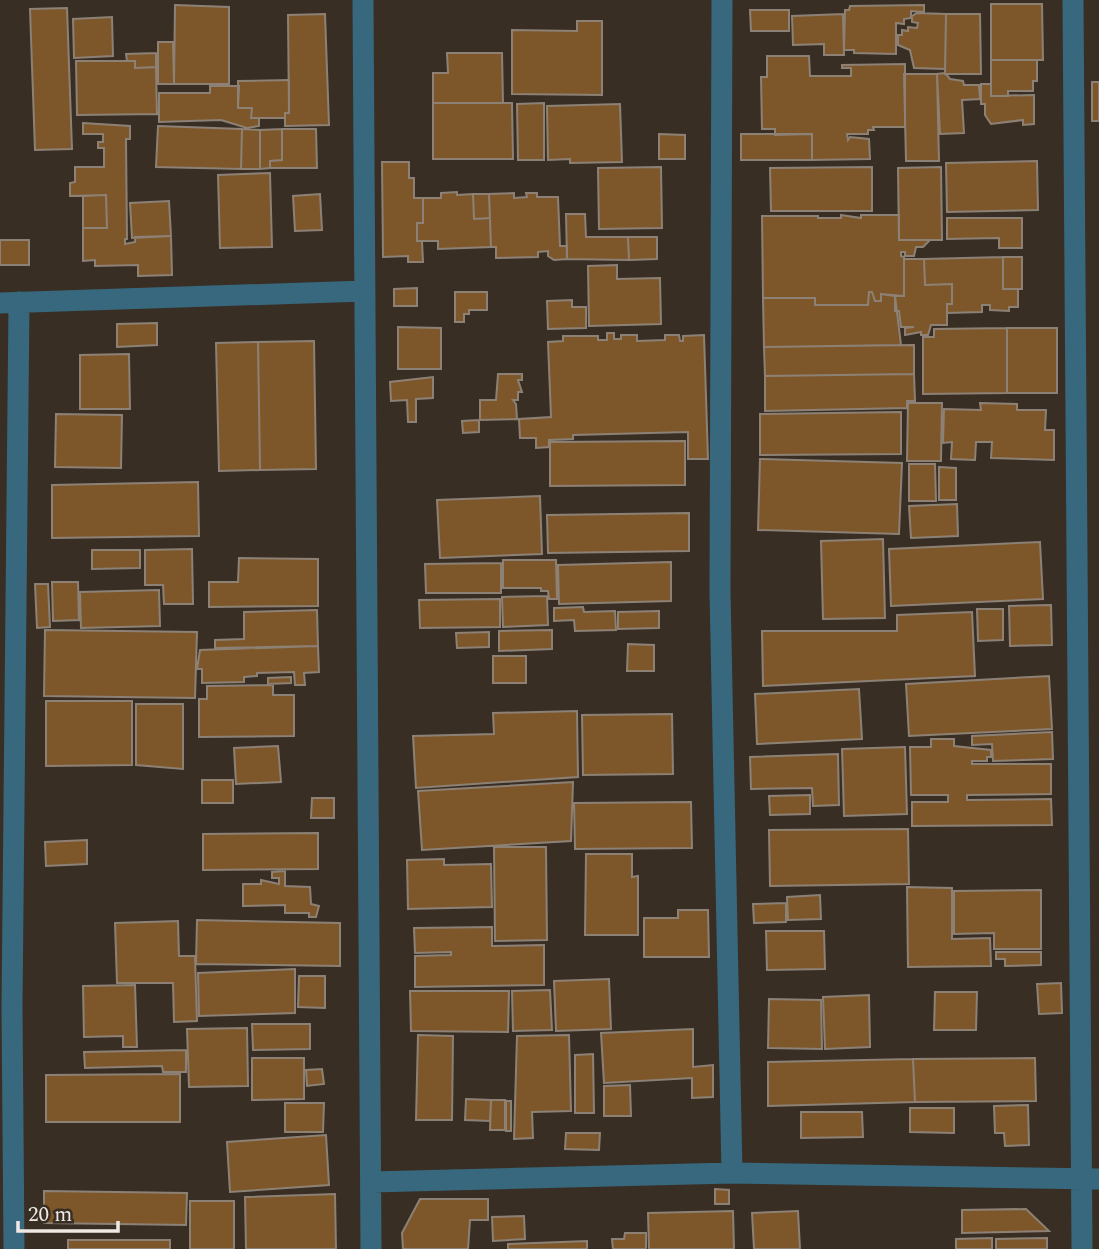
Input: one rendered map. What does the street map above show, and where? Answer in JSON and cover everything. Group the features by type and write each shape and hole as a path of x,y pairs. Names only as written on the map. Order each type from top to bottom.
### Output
{"street":[{"path":"363,0 371,1249"},
{"path":"722,0 720,592 732,1173"},
{"path":"1073,0 1090,1179 1082,1249"},
{"path":"14,1249 10,303 365,291"},
{"path":"371,1182 732,1173 1090,1179"}],"building":[{"path":"991,4 1042,4 1043,60 991,60"},
{"path":"175,5 229,7 229,84 174,84"},
{"path":"924,5 924,12 911,11 911,18 904,19 904,24 896,23 896,54 854,53 854,50 844,50 845,10 849,10 850,6"},
{"path":"67,8 72,149 35,150 30,9"},
{"path":"750,10 789,10 789,31 751,31"},
{"path":"917,13 946,14 945,69 914,68 910,50 898,45 898,35 902,35 902,30 908,31 908,27 917,28 918,23 912,22 912,16"},
{"path":"325,14 329,125 285,126 285,113 289,113 288,15"},
{"path":"843,14 844,55 824,55 824,44 793,45 792,16"},
{"path":"946,14 980,14 981,74 945,74"},
{"path":"112,17 113,56 74,58 73,19"},
{"path":"577,21 602,21 602,95 512,94 512,30 577,31"},
{"path":"158,42 173,42 174,84 158,84"},
{"path":"156,53 156,67 135,68 135,61 127,61 126,54"},
{"path":"447,53 502,53 503,103 433,103 433,73 448,73"},
{"path":"767,56 809,56 810,76 851,76 851,68 842,68 842,65 905,64 905,127 873,127 874,130 868,130 868,134 847,134 848,140 850,137 869,139 870,159 812,160 812,134 775,135 775,129 762,129 761,77 767,77"},
{"path":"991,60 1037,60 1037,81 1033,81 1033,91 1008,91 1008,96 991,96"},
{"path":"76,61 135,61 135,68 156,67 157,114 77,115"},
{"path":"945,73 950,79 963,81 964,85 979,85 980,99 962,100 964,133 940,134 937,74"},
{"path":"904,74 937,74 939,161 906,161"},
{"path":"289,80 289,113 285,113 285,118 251,118 252,108 238,108 238,81"},
{"path":"1092,82 1099,82 1099,121 1092,121"},
{"path":"981,84 991,84 991,96 1034,95 1034,124 1023,125 1023,120 991,124 985,115 985,104 981,104"},
{"path":"210,86 239,86 238,108 252,108 251,118 259,118 259,126 247,128 221,120 159,122 159,93 210,93"},
{"path":"433,103 512,103 513,159 433,159"},
{"path":"544,103 544,160 518,160 517,104"},
{"path":"620,104 622,162 570,163 570,159 548,160 547,106"},
{"path":"83,123 130,126 130,139 126,139 125,244 135,242 135,237 171,236 172,275 138,276 138,265 95,266 95,260 83,261 83,228 107,228 106,195 70,196 70,183 75,182 75,167 104,167 104,148 98,148 98,142 103,142 103,134 83,134"},
{"path":"158,126 242,129 241,169 156,167"},
{"path":"242,129 260,130 260,169 241,169"},
{"path":"282,129 316,129 317,168 270,168 270,161 282,160"},
{"path":"282,129 282,160 270,161 270,168 260,169 260,130"},
{"path":"659,134 685,135 685,159 659,159"},
{"path":"741,134 812,134 812,160 741,160"},
{"path":"1037,161 1038,210 947,212 946,163"},
{"path":"382,162 409,162 409,178 414,178 414,198 423,198 423,223 417,223 417,241 422,241 423,262 408,262 408,256 383,257"},
{"path":"661,167 662,228 599,229 598,168"},
{"path":"872,167 872,211 771,211 770,168"},
{"path":"941,167 942,240 899,240 898,168"},
{"path":"270,173 272,247 220,248 218,175"},
{"path":"457,192 457,195 473,194 474,219 490,218 491,247 438,249 438,241 417,241 417,223 423,223 423,198 441,198 441,193"},
{"path":"514,193 514,198 527,197 526,193 537,193 537,197 558,197 560,246 567,246 567,259 554,260 548,256 548,251 538,252 538,257 496,258 496,247 491,247 489,194"},
{"path":"320,194 322,230 295,231 293,196"},
{"path":"473,194 489,194 490,218 474,219"},
{"path":"106,195 107,228 83,228 83,196"},
{"path":"169,201 171,236 132,238 130,203"},
{"path":"566,214 585,214 586,237 628,237 629,260 567,259"},
{"path":"841,215 861,218 861,215 899,215 899,240 930,240 923,247 916,247 914,256 905,256 905,252 901,252 904,257 904,296 881,294 881,301 875,301 872,292 869,292 868,305 815,305 815,298 763,298 762,216 841,218"},
{"path":"947,218 1022,218 1022,248 999,248 999,238 947,239"},
{"path":"628,237 657,237 657,259 629,260"},
{"path":"0,240 29,240 29,265 0,265"},
{"path":"1003,257 1003,289 1018,289 1018,307 1009,307 1009,311 990,310 990,305 982,305 982,312 947,313 947,304 952,304 952,284 925,285 924,259"},
{"path":"1003,257 1022,257 1022,289 1003,289"},
{"path":"904,259 924,259 925,285 952,284 952,304 947,304 947,325 931,325 928,335 921,335 921,332 905,335 905,328 914,327 901,327 899,311 895,311 895,296 904,296"},
{"path":"617,265 617,279 660,278 661,324 589,326 588,266"},
{"path":"417,288 417,306 394,306 394,289"},
{"path":"455,292 487,292 487,310 469,310 469,314 464,314 464,322 455,322"},
{"path":"869,292 872,292 875,301 881,301 881,294 895,296 901,345 764,347 763,298 815,298 815,305 868,305"},
{"path":"572,300 572,307 586,307 586,328 548,329 547,301"},
{"path":"157,323 157,345 117,347 117,324"},
{"path":"398,327 441,328 441,369 398,369"},
{"path":"1007,328 1007,393 923,394 923,337 934,337 934,329"},
{"path":"1007,328 1057,328 1057,393 1007,393"},
{"path":"607,333 614,333 614,339 621,339 621,335 637,335 637,341 665,340 665,335 679,335 680,341 683,341 683,336 704,335 708,459 688,459 688,432 573,435 573,439 549,440 549,447 536,448 536,438 520,438 519,419 551,417 548,342 563,341 563,336 598,336 598,340 607,340"},
{"path":"314,341 316,469 260,470 258,342"},
{"path":"258,342 260,470 219,471 216,343"},
{"path":"914,345 914,374 765,376 764,347"},
{"path":"129,354 130,409 80,409 80,355"},
{"path":"498,374 522,374 522,380 518,380 522,392 518,392 518,400 513,400 516,404 517,419 480,420 480,400 496,400"},
{"path":"914,374 915,401 907,401 907,408 765,411 765,376"},
{"path":"433,377 433,398 416,399 416,422 408,422 407,400 391,401 390,382"},
{"path":"908,403 942,403 941,461 907,461"},
{"path":"980,403 1017,404 1017,410 1046,410 1045,430 1054,430 1054,460 991,458 992,442 976,442 975,460 951,459 952,442 943,443 944,409 981,410"},
{"path":"901,412 901,454 760,455 760,414"},
{"path":"56,414 122,415 121,468 55,467"},
{"path":"479,420 479,432 463,433 462,421"},
{"path":"685,441 685,485 550,486 550,442"},
{"path":"760,459 902,463 899,534 758,530"},
{"path":"909,464 935,464 936,501 909,501"},
{"path":"939,467 956,468 956,500 939,500"},
{"path":"198,482 199,536 52,538 52,485"},
{"path":"540,496 542,554 440,558 437,500"},
{"path":"957,504 958,536 911,538 909,506"},
{"path":"689,513 689,551 548,553 547,515"},
{"path":"883,539 885,618 823,619 821,541"},
{"path":"1040,542 1043,599 891,606 889,549"},
{"path":"192,549 193,604 164,604 163,585 145,585 145,550"},
{"path":"92,550 140,550 140,568 92,569"},
{"path":"239,558 318,559 318,606 209,607 209,582 238,582"},
{"path":"503,560 556,560 557,599 549,599 548,591 541,591 541,588 503,588"},
{"path":"671,562 671,601 559,604 558,565"},
{"path":"501,563 501,593 426,593 425,564"},
{"path":"52,582 78,582 79,620 53,621"},
{"path":"35,584 48,584 50,627 37,628"},
{"path":"159,590 160,626 81,628 80,592"},
{"path":"547,596 548,625 503,627 502,597"},
{"path":"500,599 500,627 420,628 419,600"},
{"path":"1051,605 1052,645 1010,646 1009,606"},
{"path":"583,607 584,612 615,611 616,630 575,631 574,620 554,621 554,608"},
{"path":"977,609 1003,609 1003,640 978,641"},
{"path":"317,610 318,646 215,648 215,640 244,639 244,612"},
{"path":"659,611 659,628 618,629 618,612"},
{"path":"972,612 975,676 763,686 762,631 897,631 897,615"},
{"path":"45,630 197,632 195,698 44,696"},
{"path":"552,630 552,649 499,651 499,631"},
{"path":"489,632 489,647 457,648 456,633"},
{"path":"628,644 654,645 654,671 627,671"},
{"path":"318,646 319,672 304,673 305,685 295,685 294,672 257,673 257,676 244,677 244,682 202,683 202,669 197,669 200,650"},
{"path":"493,656 526,656 526,683 493,683"},
{"path":"1049,676 1052,729 909,736 906,684"},
{"path":"291,677 291,683 268,684 268,678"},
{"path":"273,685 273,695 294,695 294,736 199,737 199,699 207,699 207,686"},
{"path":"859,689 862,739 757,744 755,694"},
{"path":"46,701 132,701 132,765 46,766"},
{"path":"136,704 183,704 183,769 136,765"},
{"path":"577,711 578,777 416,788 413,736 494,734 493,713"},
{"path":"672,714 673,774 583,775 582,715"},
{"path":"1052,732 1053,759 993,761 992,744 972,745 972,736"},
{"path":"931,739 954,739 954,746 991,750 991,757 987,757 987,761 972,761 972,764 1051,764 1051,794 967,795 967,800 1051,799 1052,825 912,826 912,802 948,802 948,795 911,795 910,747 931,747"},
{"path":"278,746 281,782 236,784 234,748"},
{"path":"905,747 907,814 844,816 842,749"},
{"path":"838,754 839,805 813,806 812,788 751,789 750,757"},
{"path":"202,780 233,780 233,803 202,803"},
{"path":"573,782 571,841 422,850 418,791"},
{"path":"810,795 810,814 770,815 769,796"},
{"path":"312,798 334,798 334,818 311,818"},
{"path":"691,802 692,848 575,849 574,803"},
{"path":"908,829 909,884 770,886 769,830"},
{"path":"318,833 318,869 203,870 203,834"},
{"path":"87,840 87,864 46,866 45,842"},
{"path":"494,847 546,847 547,940 495,941"},
{"path":"586,854 632,854 632,877 638,876 638,935 585,935"},
{"path":"444,859 444,865 491,864 492,907 408,909 407,860"},
{"path":"285,871 285,886 310,887 311,904 319,906 316,917 309,917 309,913 285,913 285,905 243,906 243,884 261,884 261,880 279,884 279,878 272,878 272,872"},
{"path":"907,887 952,888 952,939 990,938 991,966 908,967"},
{"path":"1041,890 1041,949 994,949 994,933 954,934 954,891"},
{"path":"820,895 821,919 788,920 787,897"},
{"path":"786,903 786,922 754,923 753,904"},
{"path":"678,910 708,910 709,957 644,957 644,918 678,918"},
{"path":"197,920 340,923 340,966 196,964"},
{"path":"178,921 179,956 195,956 197,1021 174,1022 173,983 117,983 115,923"},
{"path":"492,927 492,946 544,945 544,985 415,987 415,956 451,955 451,952 415,953 414,928"},
{"path":"766,931 824,931 825,969 767,970"},
{"path":"996,952 1041,952 1041,965 1005,966 1005,959 996,959"},
{"path":"295,969 295,1013 199,1016 198,973"},
{"path":"299,976 325,976 325,1008 298,1007"},
{"path":"609,979 611,1029 556,1031 554,981"},
{"path":"1061,983 1062,1013 1039,1014 1037,984"},
{"path":"135,985 137,1047 123,1047 123,1036 84,1037 83,986"},
{"path":"550,990 552,1030 513,1031 512,991"},
{"path":"410,991 509,991 508,1032 411,1031"},
{"path":"935,992 977,992 976,1030 934,1030"},
{"path":"869,995 870,1047 825,1049 823,997"},
{"path":"769,999 821,1000 822,1049 768,1048"},
{"path":"252,1024 310,1024 310,1049 253,1050"},
{"path":"247,1028 248,1086 189,1087 187,1029"},
{"path":"693,1029 693,1067 713,1065 713,1097 692,1098 692,1078 604,1083 601,1033"},
{"path":"418,1035 453,1036 452,1120 416,1120"},
{"path":"569,1035 571,1111 532,1112 533,1138 514,1139 517,1036"},
{"path":"186,1050 186,1072 163,1072 162,1066 85,1068 84,1052"},
{"path":"593,1054 594,1113 575,1113 575,1055"},
{"path":"252,1058 304,1058 304,1099 252,1100"},
{"path":"1035,1058 1036,1101 915,1102 913,1059"},
{"path":"913,1059 915,1102 768,1106 768,1062"},
{"path":"322,1069 324,1084 307,1086 306,1070"},
{"path":"180,1074 180,1122 46,1122 46,1075"},
{"path":"630,1085 631,1116 604,1116 604,1086"},
{"path":"466,1099 491,1100 490,1121 465,1120"},
{"path":"491,1100 505,1100 505,1130 490,1130"},
{"path":"506,1101 511,1101 511,1131 506,1131"},
{"path":"285,1103 324,1103 323,1132 285,1132"},
{"path":"1028,1105 1029,1145 1005,1146 1004,1133 995,1133 994,1106"},
{"path":"910,1108 954,1108 954,1133 910,1132"},
{"path":"801,1112 862,1112 863,1137 801,1138"},
{"path":"566,1133 600,1133 599,1150 565,1149"},
{"path":"326,1135 329,1185 230,1192 227,1142"},
{"path":"715,1189 729,1190 729,1204 715,1204"},
{"path":"44,1191 187,1193 186,1225 44,1223"},
{"path":"335,1194 336,1249 246,1249 245,1197"},
{"path":"420,1199 488,1199 488,1220 470,1220 468,1249 403,1249 402,1233"},
{"path":"190,1201 234,1201 234,1249 190,1249"},
{"path":"1026,1209 1049,1231 962,1233 962,1210"},
{"path":"733,1211 734,1249 649,1249 648,1213"},
{"path":"798,1211 800,1249 754,1249 752,1213"},
{"path":"524,1216 525,1239 493,1241 492,1217"},
{"path":"625,1233 646,1233 646,1249 613,1249 612,1239 624,1239"},
{"path":"992,1238 992,1249 956,1249 956,1239"},
{"path":"1047,1238 1047,1249 996,1249 996,1239"},
{"path":"68,1240 170,1240 170,1249 68,1249"},
{"path":"587,1241 587,1249 508,1249 508,1244"}]}
